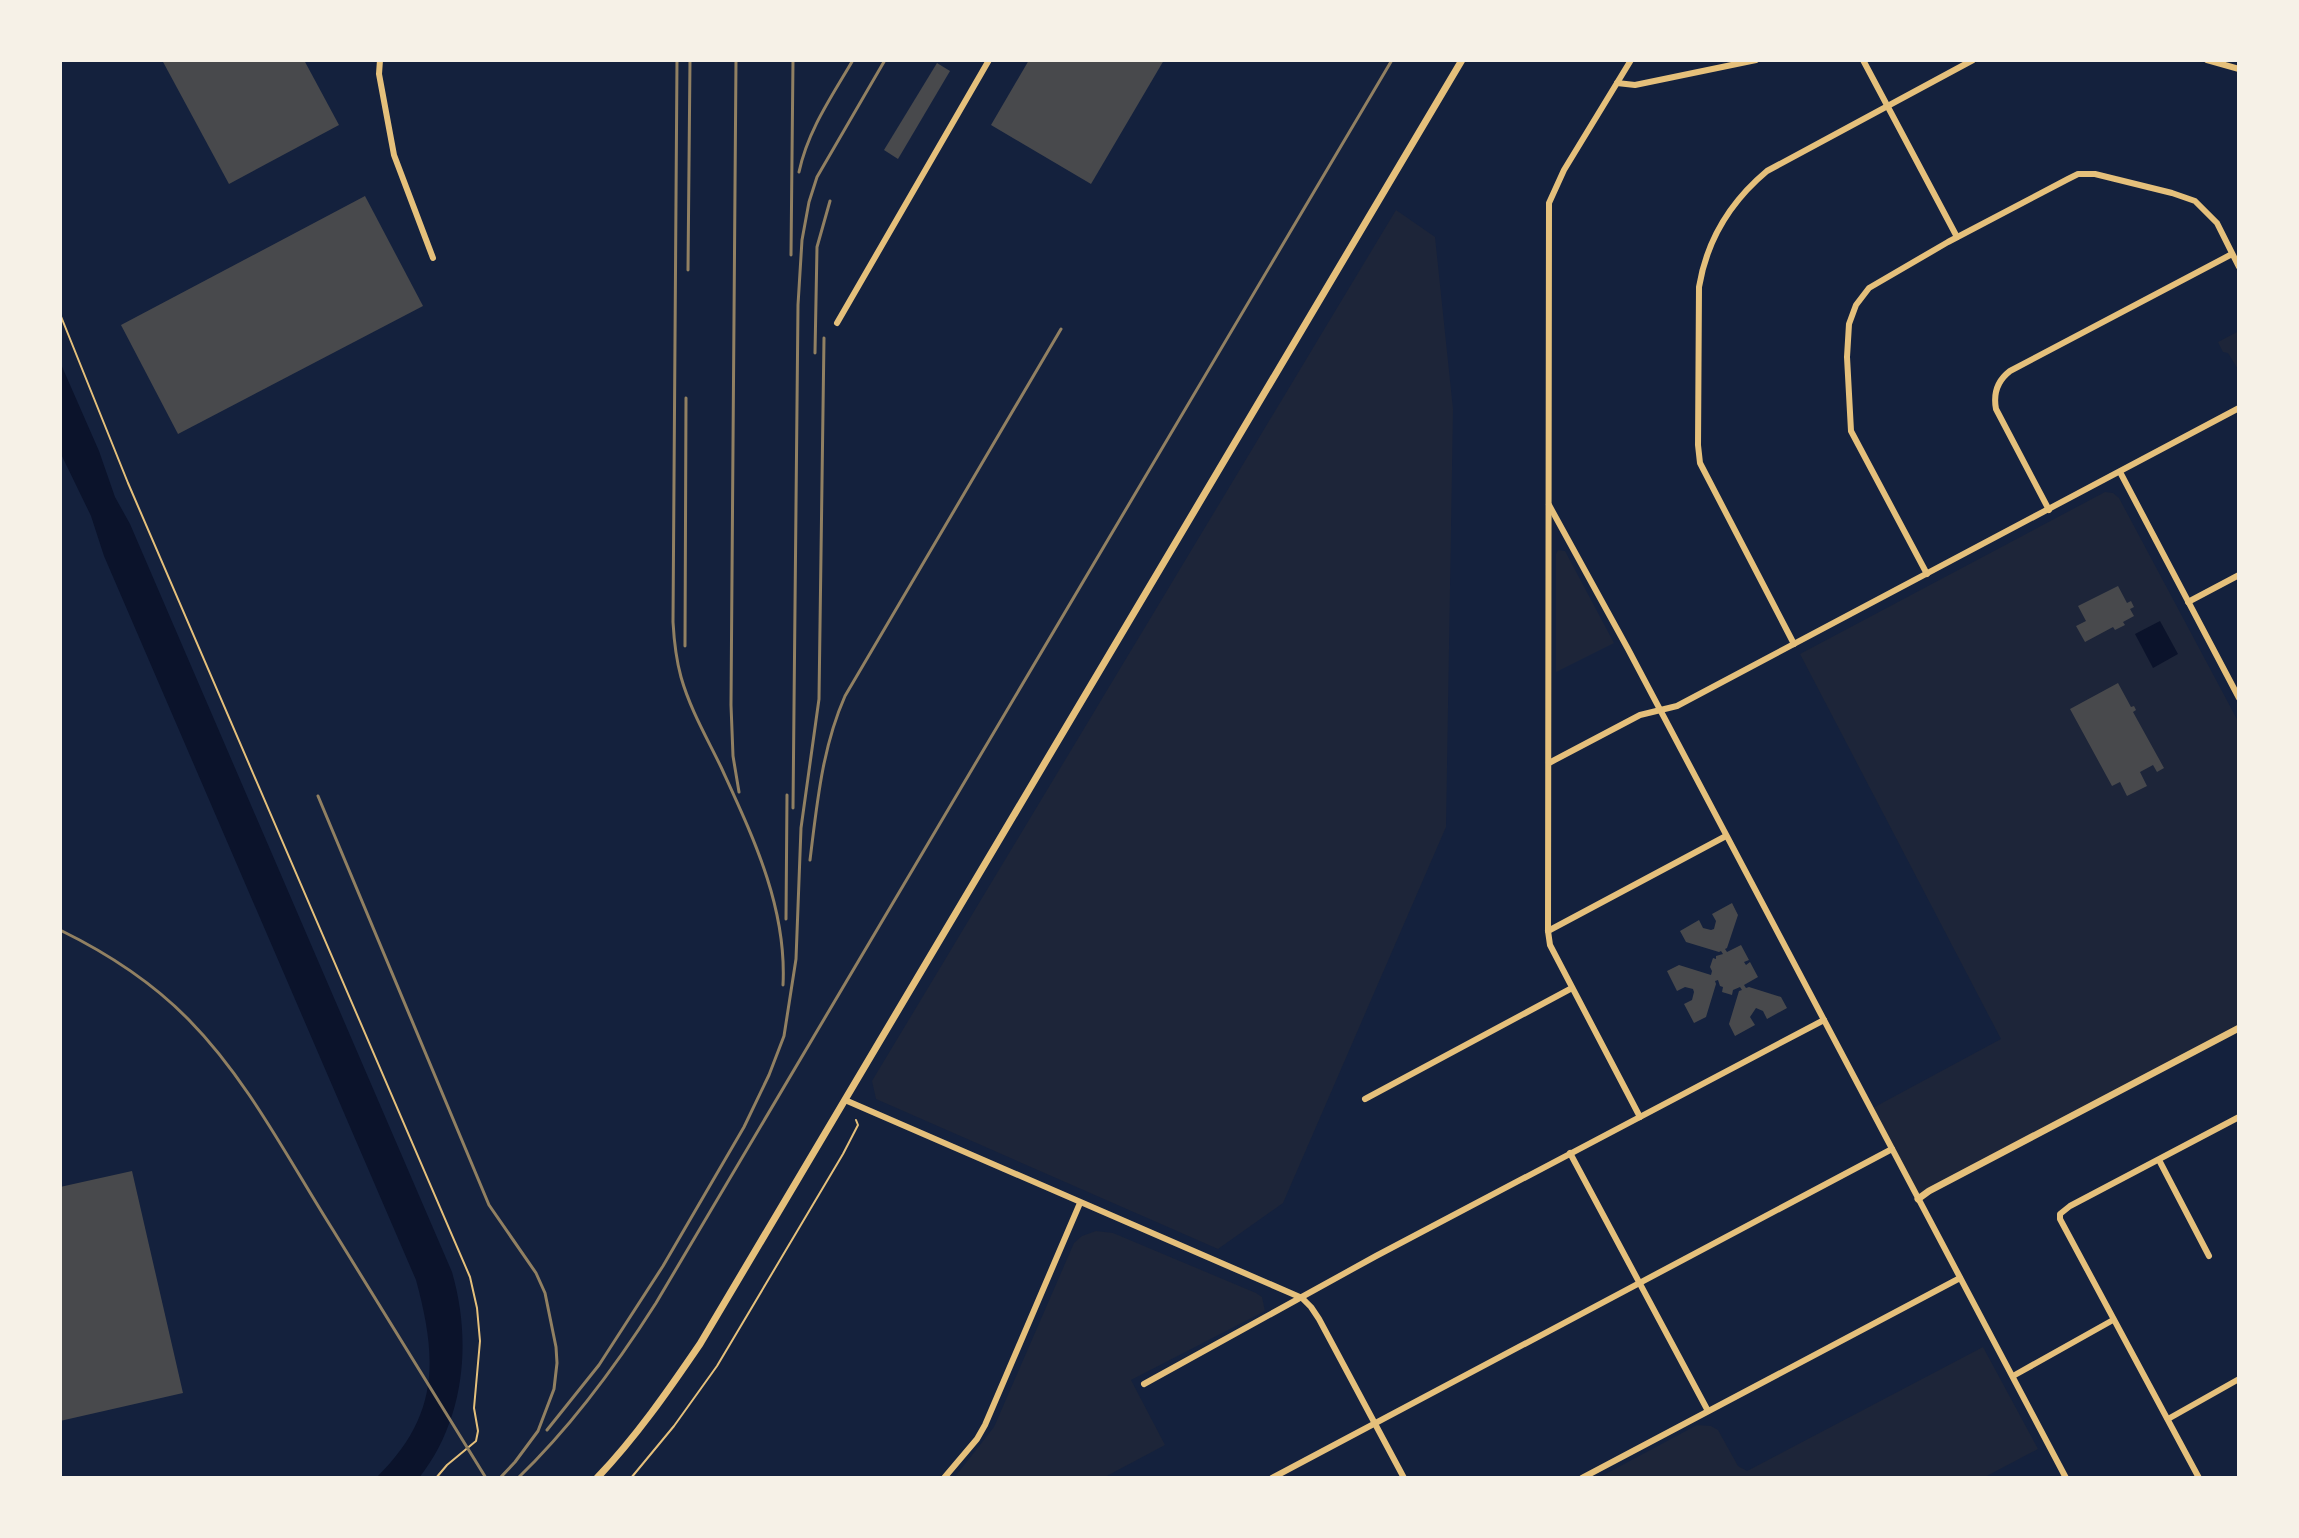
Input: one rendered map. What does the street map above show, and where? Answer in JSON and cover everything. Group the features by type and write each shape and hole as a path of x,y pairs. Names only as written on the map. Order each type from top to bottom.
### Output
{"street":[{"path":"380,60 379,74 394,155 433,258"},
{"path":"837,323 989,60"},
{"path":"597,1478 625,1447 700,1344 1462,60"},
{"path":"1631,60 1564,170 1549,203 1548,931 1550,945 1640,1117"},
{"path":"1617,83 1635,85 1756,60"},
{"path":"1863,60 1957,237"},
{"path":"1794,644 1700,463 1699,287 1709,248 1736,201 1756,180 1779,163 1973,60"},
{"path":"2207,60 2239,69"},
{"path":"1927,574 1851,431 1847,357 1849,324 1856,305 1869,288 1957,237 2085,173 2195,201 2217,223 2239,267"},
{"path":"2049,510 1996,409 1995,397 2001,380 2010,371 2232,254"},
{"path":"1549,763 1640,715 1677,706 2239,408"},
{"path":"2120,472 2239,698"},
{"path":"1549,505 2066,1478"},
{"path":"2188,602 2239,575"},
{"path":"1548,931 1726,836"},
{"path":"1365,1099 1572,988"},
{"path":"1144,1384 1376,1256 1824,1020"},
{"path":"1918,1199 2239,1028"},
{"path":"845,1100 1302,1298 1319,1319 1404,1478"},
{"path":"2199,1478 2113,1320 2060,1214 2239,1117"},
{"path":"1272,1478 1892,1149"},
{"path":"1570,1153 1708,1411"},
{"path":"2159,1160 2209,1256"},
{"path":"944,1478 985,1425 1080,1203"},
{"path":"1582,1478 1960,1278"},
{"path":"2013,1376 2113,1320"},
{"path":"2168,1419 2239,1379"}],"path":[{"path":"60,314 128,483 470,1277 480,1341 474,1408 478,1431 476,1441 436,1478"},
{"path":"631,1478 674,1426 717,1366 843,1154 858,1125 856,1120"}],"shaded area":[{"path":"1396,210 1435,237 1453,409 1446,827 1283,1203 1218,1249 876,1099 872,1081"},
{"path":"2239,331 2239,371 2218,342"},
{"path":"60,362 99,451 115,497 130,524 452,1272 462,1325 460,1379 446,1431 419,1478 376,1478 412,1432 428,1386 428,1336 416,1280 104,556 91,516 60,452"},
{"path":"2105,492 2119,498 2239,723 2239,1028 1918,1199 1871,1109 2001,1039 1800,654"},
{"path":"1558,550 1565,551 1614,643 1556,672 1556,554"},
{"path":"2160,621 2178,654 2153,668 2135,634"},
{"path":"1096,1231 1113,1233 1256,1293 1262,1297 1265,1311 1131,1380 1165,1445 1103,1478 954,1478 994,1427 1074,1243"},
{"path":"1983,1347 2038,1449 1983,1478 1598,1478 1697,1425 1718,1430 1738,1466 1747,1471"}],"building":[{"path":"162,60 304,60 339,125 229,184"},
{"path":"1029,60 1164,60 1091,184 991,125"},
{"path":"937,63 950,71 898,159 884,150"},
{"path":"365,196 423,306 178,434 121,325"},
{"path":"2118,586 2127,603 2131,601 2134,607 2130,609 2134,616 2123,622 2125,625 2115,630 2113,627 2085,642 2076,626 2086,621 2078,606"},
{"path":"2118,683 2131,707 2134,706 2136,710 2133,712 2164,768 2157,772 2153,765 2140,772 2147,786 2127,796 2120,782 2112,786 2070,709"},
{"path":"1732,903 1738,915 1725,949 1727,952 1741,945 1749,960 1744,962 1746,965 1750,962 1758,977 1744,985 1746,988 1781,997 1787,1008 1767,1019 1763,1011 1756,1008 1750,1017 1755,1025 1735,1036 1729,1024 1739,991 1742,990 1740,987 1733,990 1732,995 1722,992 1723,987 1718,980 1715,981 1706,1017 1694,1023 1684,1004 1692,1000 1693,989 1685,987 1677,991 1667,971 1679,965 1711,975 1713,958 1723,954 1721,951 1686,942 1680,931 1699,920 1703,928 1714,929 1716,921 1712,914"},
{"path":"132,1171 183,1393 60,1421 60,1187"}],"railway":[{"path":"677,60 675,643 679,670 689,700 766,873 780,928 783,985"},
{"path":"688,270 690,60"},
{"path":"736,60 731,705 733,756 739,792"},
{"path":"791,255 793,60"},
{"path":"799,172 815,128 853,60"},
{"path":"793,808 798,305 802,240 817,177 885,60"},
{"path":"518,1478 557,1438 592,1395 656,1303 1392,60"},
{"path":"815,353 817,247 830,201"},
{"path":"810,860 826,756 845,696 1061,329"},
{"path":"547,1430 599,1365 663,1266 744,1127 784,1036 796,959 801,828 819,699 824,338"},
{"path":"685,646 686,398"},
{"path":"786,919 787,795"},
{"path":"318,796 489,1205 536,1273 545,1293 556,1347 554,1389 538,1431 500,1478"},
{"path":"60,930 95,948 160,993 189,1020 230,1068 266,1121 486,1478"}]}
